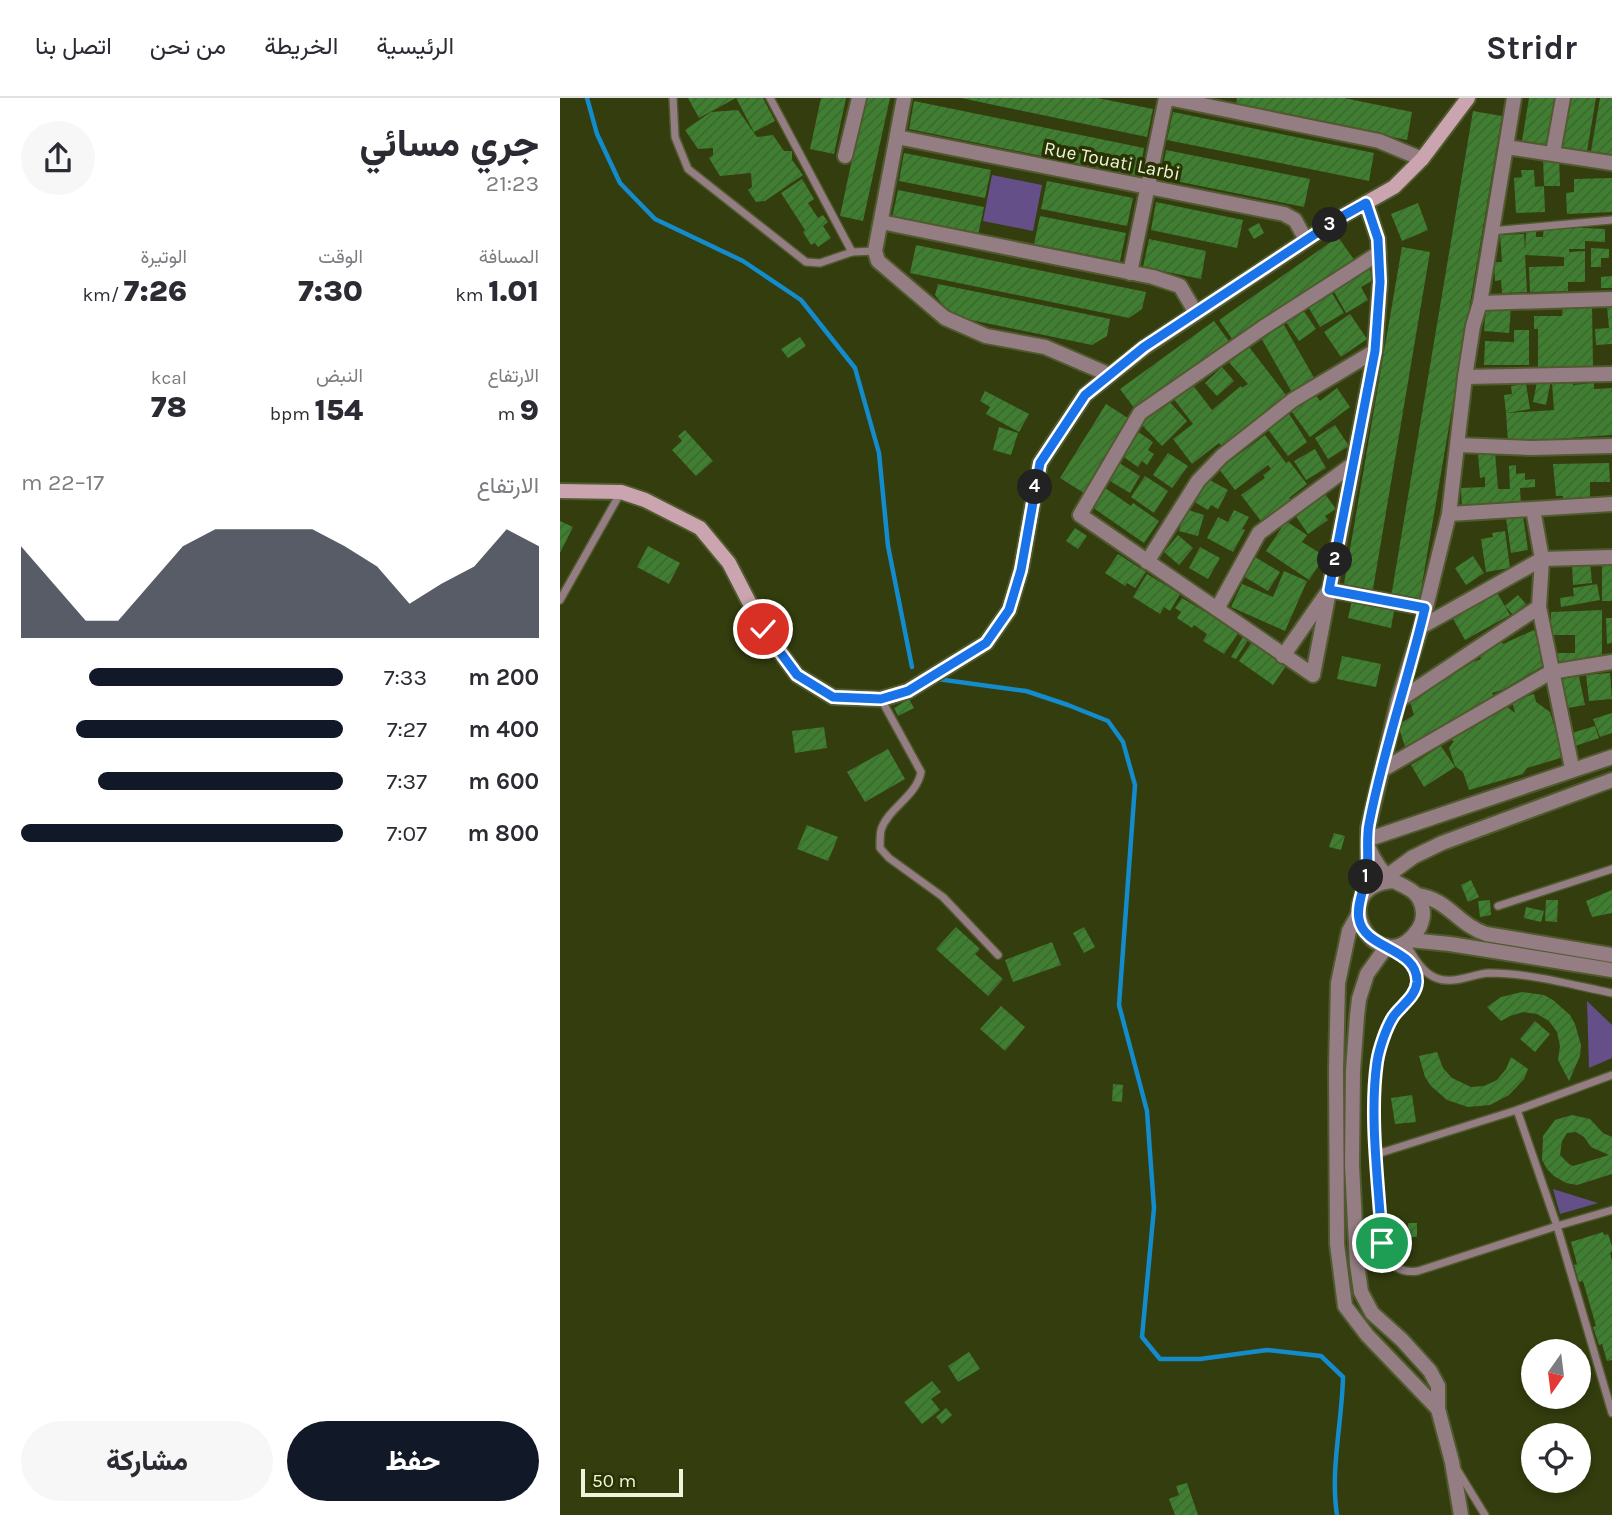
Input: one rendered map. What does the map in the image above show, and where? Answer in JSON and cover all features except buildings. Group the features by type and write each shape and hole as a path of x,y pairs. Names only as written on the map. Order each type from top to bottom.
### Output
{"main road":[{"path":"560,491 621,492 646,500 700,528 729,563 763,629 797,675 833,697 881,699 908,691 986,643 1009,610 1021,570 1040,463 1085,395 1144,347 1306,240 1394,187 1422,159 1468,98"}],"street":[{"path":"845,156 859,98"},
{"path":"904,98 876,251 878,261 945,318 986,336 1045,347 1110,374"},
{"path":"1130,273 1167,98 1379,141 1422,159"},
{"path":"1407,941 1420,928 1421,903 1411,888 1391,878 1373,858 1368,828 1398,701 1449,514 1465,376 1473,326 1480,303 1514,98"},
{"path":"1553,153 1563,98"},
{"name":"Rue Touati Larbi","path":"897,137 1284,214 1295,220 1306,240"},
{"path":"1506,147 1612,163"},
{"path":"1366,203 1378,239 1379,253 1380,282 1375,351 1313,675 1080,515 1140,413 1264,327 1379,253"},
{"path":"881,222 1153,277 1180,286 1196,313"},
{"path":"1480,303 1612,299"},
{"path":"1147,562 1198,481 1222,456 1293,400 1375,351"},
{"path":"1465,376 1612,374"},
{"path":"1458,445 1530,448 1612,446"},
{"path":"1217,609 1259,533 1353,464"},
{"path":"1449,514 1612,504"},
{"path":"1533,509 1542,559 1539,607 1572,768"},
{"path":"1420,627 1542,559 1612,557"},
{"path":"1329,590 1425,608"},
{"path":"1283,656 1329,590"},
{"path":"1398,701 1539,607"},
{"path":"1382,770 1551,672 1612,662"},
{"path":"1369,843 1572,768 1612,757"},
{"path":"1362,897 1376,884 1391,878 1413,857 1442,842 1612,780"},
{"path":"1369,843 1362,897 1358,915 1349,931 1338,983 1337,1232 1345,1306 1367,1335 1438,1409"},
{"path":"1417,895 1437,900 1469,927 1486,934 1612,955"},
{"path":"1358,915 1370,939 1387,946 1407,941 1450,944 1612,970"},
{"path":"1387,946 1367,974 1357,1016 1353,1070 1352,1165 1357,1264 1361,1292 1373,1313 1430,1371 1438,1386 1438,1409 1452,1462 1461,1515"}],"lane":[{"path":"673,98 675,137 688,169 806,262 820,263 852,252 876,251"},
{"path":"770,98 852,252"},
{"path":"1491,231 1612,220"},
{"path":"560,600 621,492"},
{"path":"881,699 921,772 919,781 881,831 880,848 889,858 943,897 998,955"},
{"path":"1498,906 1612,869"},
{"path":"1407,941 1422,968 1437,979 1448,981 1488,973 1515,975 1612,993"},
{"path":"1387,946 1402,956 1413,969 1417,982 1412,995 1393,1017 1377,1060 1374,1118 1383,1250 1390,1263 1403,1271 1418,1271 1612,1210"},
{"path":"1377,1154 1517,1110 1612,1075"},
{"path":"1517,1110 1557,1226 1612,1413"},
{"path":"1452,1462 1485,1515"}],"shaded area":[{"path":"992,175 1042,185 1033,231 983,221"},
{"path":"1587,1001 1612,1025 1612,1058 1589,1068"},
{"path":"1553,1189 1598,1203 1560,1214"}],"waterway":[{"path":"587,98 597,134 620,183 655,219 743,261 801,300 855,368 879,453 888,546 912,667"},
{"path":"937,679 1026,691 1068,705 1108,721 1123,742 1135,785 1119,1005 1147,1111 1154,1208 1142,1337 1160,1359 1200,1359 1267,1350 1321,1356 1343,1377 1335,1481 1337,1515"}],"route":[{"path":"763,629 797,675 833,697 881,699 908,691 986,643 1009,610 1021,570 1040,463 1085,395 1144,347 1366,203 1378,239 1380,282 1375,351 1329,590 1425,608 1398,701 1368,828 1367,872 1358,915 1364,932 1370,939 1402,956 1413,969 1417,982 1412,995 1393,1017 1377,1060 1374,1118 1382,1243"}]}
